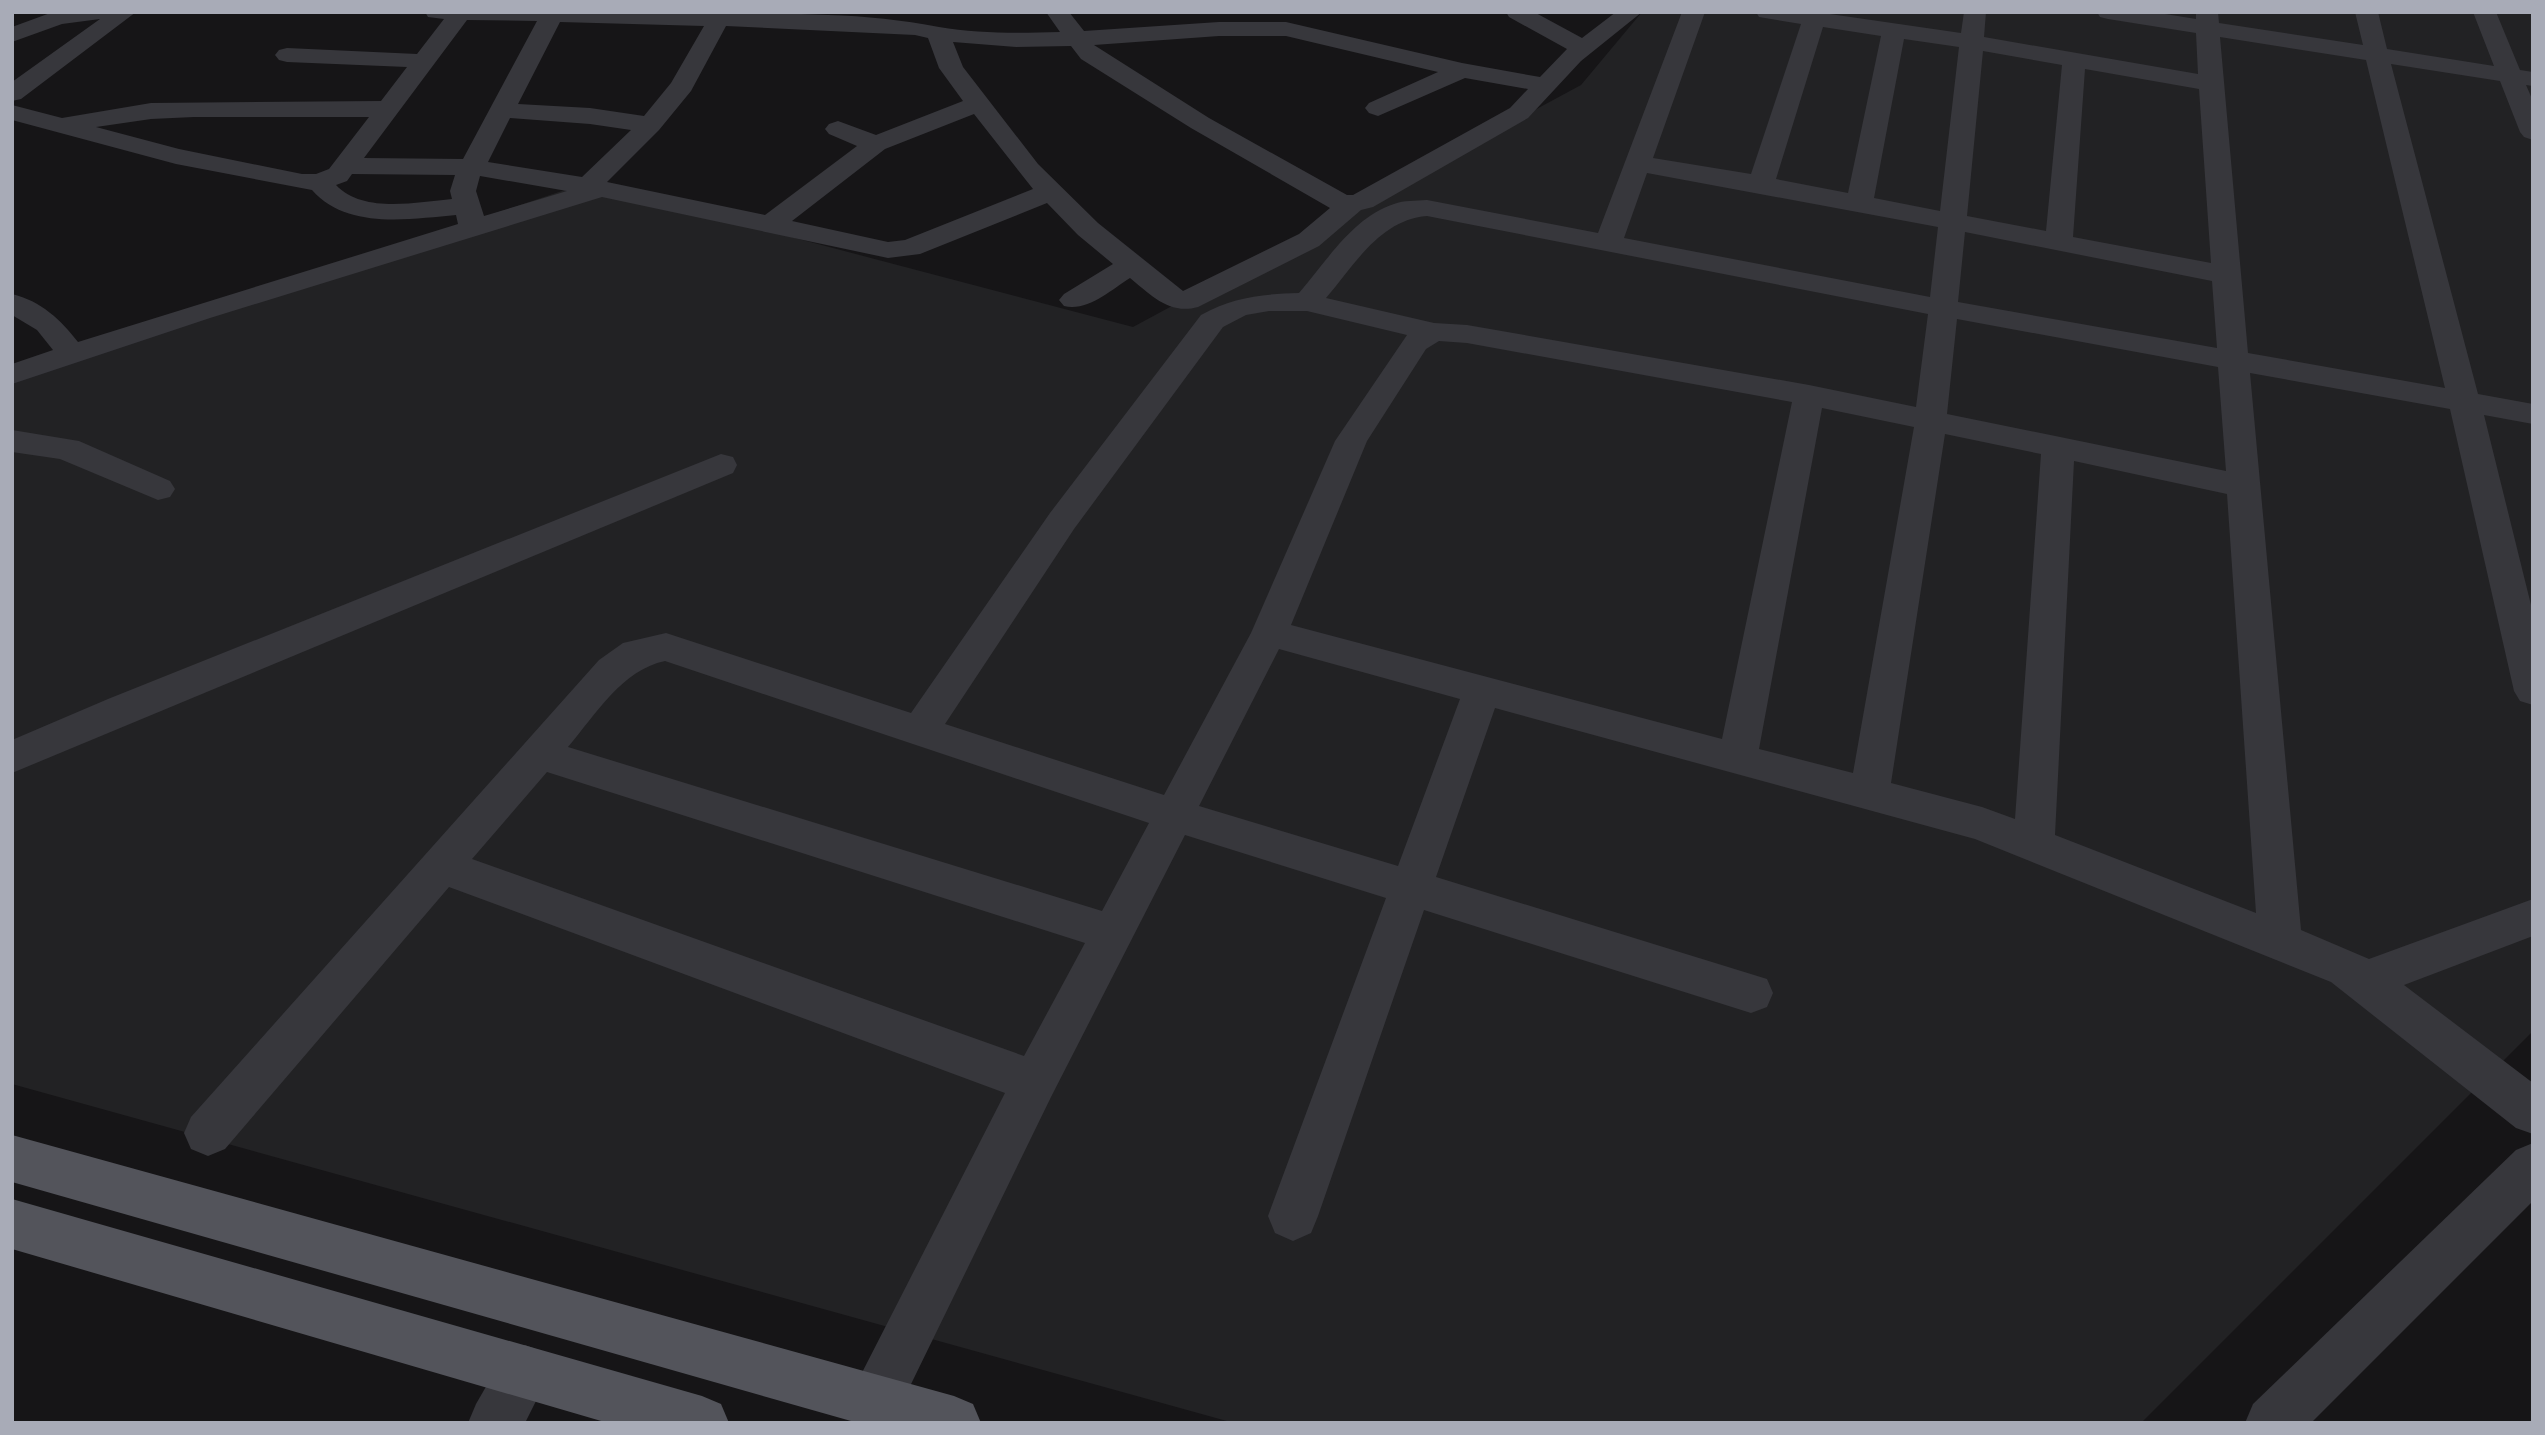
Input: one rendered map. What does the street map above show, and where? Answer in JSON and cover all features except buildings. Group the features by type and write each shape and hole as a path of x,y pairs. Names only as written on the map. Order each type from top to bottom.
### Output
{"main road":[{"path":"12,1158 954,1423"},
{"path":"12,1223 702,1423"}],"street":[{"path":"12,35 58,18 104,12"},
{"path":"12,94 125,12"},
{"path":"1057,12 1089,54 1200,123 1339,202 1401,210 1427,208 1943,308 2533,414"},
{"path":"1517,12 1582,48"},
{"path":"1174,299 1188,301 1309,240 1519,113 1582,48 1623,21 1631,12"},
{"path":"1608,243 1694,12"},
{"path":"1767,12 1894,31 1974,27 2074,60 2211,83"},
{"path":"2108,12 2208,19 2376,54 2533,79"},
{"path":"2366,12 2527,644 2533,691"},
{"path":"2484,12 2533,132"},
{"path":"12,112 65,124 176,156 302,182 320,182 338,174 345,166 424,61 448,13 659,15 920,25 1016,40 1075,39 1290,21 1462,71 1546,85"},
{"path":"470,217 463,191 471,167 553,14"},
{"path":"12,374 470,217 594,188 682,86 720,18"},
{"path":"1761,184 1814,19"},
{"path":"2208,19 2280,942"},
{"path":"920,25 1029,170 1088,229 1174,299 1190,324"},
{"path":"1869,794 1931,419 1974,27"},
{"path":"1859,204 1894,31"},
{"path":"287,55 424,61"},
{"path":"2059,242 2074,60"},
{"path":"1378,107 1462,71"},
{"path":"770,225 876,145 980,103"},
{"path":"65,124 124,114 194,108 386,109"},
{"path":"501,110 590,116 650,125"},
{"path":"838,129 876,145"},
{"path":"1637,163 1761,184 2227,275"},
{"path":"345,166 471,167 594,188 900,251 1051,192"},
{"path":"320,182 325,192 337,201 366,210 470,217"},
{"path":"920,730 1062,521 1212,321 1232,308 1245,305 1310,299 1370,228 1367,207"},
{"path":"1074,300 1131,265"},
{"path":"1252,269 1310,299 1434,332 1467,334 1809,395 2244,486"},
{"path":"12,303 48,324 72,354"},
{"path":"875,1400 1035,1082 1269,632 1351,441 1415,343 1434,332"},
{"path":"1738,758 1809,395"},
{"path":"12,441 67,449 158,489"},
{"path":"2034,844 2058,447"},
{"path":"12,757 122,709 721,465"},
{"path":"1269,632 1982,824 2347,968 2533,1112"},
{"path":"208,1133 612,670 636,653 666,647 1174,815 1751,993"},
{"path":"1293,1216 1482,690"},
{"path":"538,753 1112,933"},
{"path":"442,866 1035,1082"},
{"path":"2363,981 2533,917"},
{"path":"2272,1423 2533,1167"},
{"path":"495,1423 525,1371"}],"shaded area":[{"path":"1642,12 2533,12 2533,1031 2141,1423 1234,1423 12,1084 12,374 586,183 1133,327 1581,85"}]}
